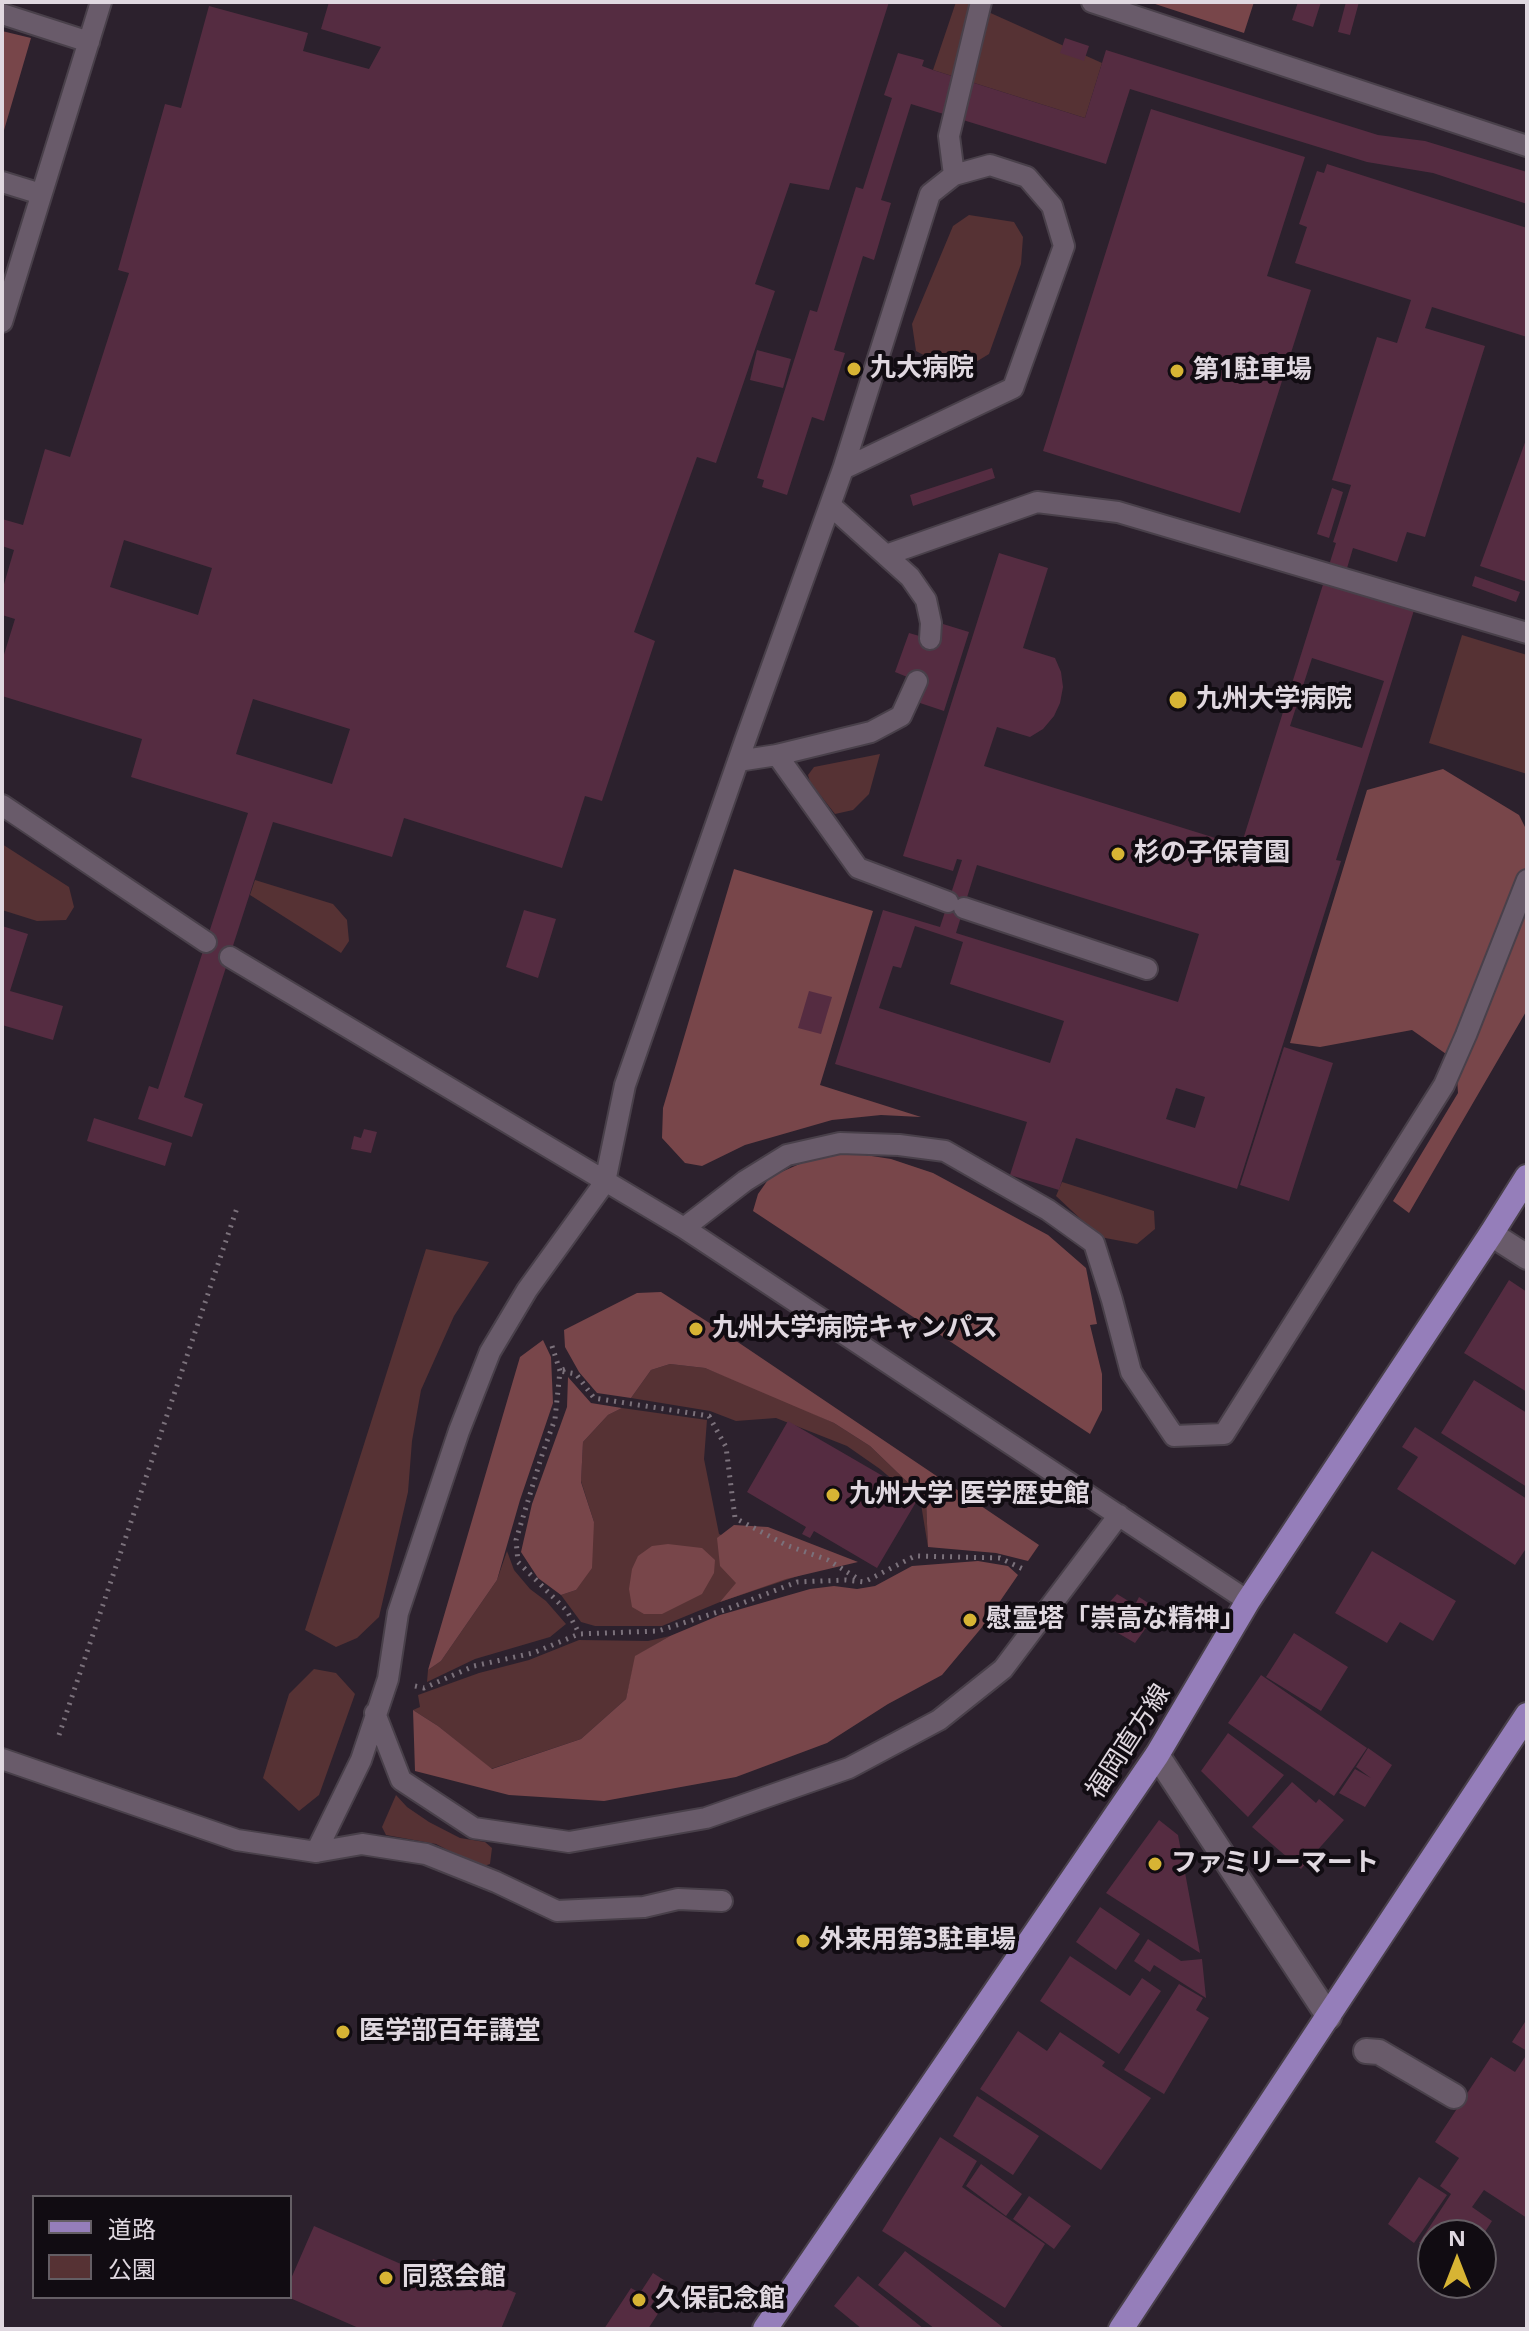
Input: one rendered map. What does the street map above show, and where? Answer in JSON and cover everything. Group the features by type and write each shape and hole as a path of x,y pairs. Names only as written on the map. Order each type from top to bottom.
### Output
{"main road":[{"name":"福岡直方線","path":"765,2329 1157,1755 1248,1601 1527,1177"},
{"path":"1121,2329 1527,1715"}],"street":[{"path":"1491,1234 1527,1257"},
{"path":"1157,1755 1329,2017"},
{"path":"1366,2051 1379,2052 1454,2096"}],"lane":[{"path":"2,322 101,2"},
{"path":"954,175 949,136 981,2"},
{"path":"1092,2 1527,146"},
{"path":"2,14 89,42"},
{"path":"316,1852 361,1760 388,1679 398,1613 459,1431 490,1352 527,1290 605,1182 625,1085 843,469 930,194 954,175 990,165 1027,177 1052,206 1064,246 1013,388 843,469"},
{"path":"2,182 41,194"},
{"path":"886,555 1037,502 1104,510 1527,633"},
{"path":"830,505 910,577 926,600 931,623 930,639"},
{"path":"738,761 777,755 871,732 901,716 917,681"},
{"path":"777,755 858,868 956,905 1147,969"},
{"path":"2,805 206,942"},
{"path":"684,1228 745,1181 787,1155 840,1143 899,1145 945,1151 1048,1210 1094,1243 1131,1372 1174,1436 1224,1434 1444,1085 1527,880"},
{"path":"230,957 684,1228 1248,1601"},
{"path":"375,1713 401,1780 474,1828 569,1842 706,1818 849,1768 939,1720 1003,1669 1119,1515"},
{"path":"2,1759 237,1840 316,1852 362,1844 426,1854 557,1911 644,1907 678,1899 722,1901"}],"path":[{"path":"59,1735 238,1205"},
{"path":"552,1346 563,1370 555,1419 516,1540 518,1562 567,1611 579,1634"},
{"path":"563,1370 576,1374 594,1398 709,1416 726,1447 735,1518 786,1545 828,1560 864,1582"},
{"path":"388,1679 424,1688 474,1666 533,1653 579,1634 658,1631 797,1582 864,1582 915,1556 1000,1558 1023,1569"}],"green space":[{"path":"956,2 966,2 1102,63 1085,118 933,70"},
{"path":"969,215 1014,222 1023,237 1021,264 989,354 966,368 939,363 916,351 912,324 953,226"},
{"path":"1462,635 1527,655 1527,774 1429,743"},
{"path":"880,754 869,794 853,810 835,814 810,782 808,775 814,767"},
{"path":"2,844 69,887 74,907 66,920 37,921 2,910"},
{"path":"255,880 333,904 347,920 349,941 341,953 250,895"},
{"path":"1062,1182 1154,1211 1155,1229 1137,1244 1100,1237 1056,1196"},
{"path":"426,1249 489,1262 454,1316 421,1390 412,1441 408,1492 379,1617 357,1638 336,1647 305,1630"},
{"path":"670,1364 705,1368 768,1393 834,1423 870,1446 926,1500 928,1547 921,1504 847,1446 776,1418 736,1421 710,1411 631,1398 651,1370"},
{"path":"622,1408 707,1420 704,1459 719,1534 804,1574 720,1602 662,1626 595,1626 581,1622 561,1595 576,1590 594,1522 581,1481 583,1442 608,1415"},
{"path":"507,1551 514,1570 566,1624 550,1637 475,1659 427,1682 428,1670 441,1661 497,1580"},
{"path":"670,1636 636,1656 626,1699 581,1739 491,1769 413,1710 420,1707 418,1695 479,1673 529,1660 579,1640 648,1641"},
{"path":"314,1669 336,1673 355,1694 319,1795 299,1811 263,1778 289,1694"},
{"path":"396,1795 429,1822 460,1838 485,1842 492,1848 490,1864 481,1867 436,1844 386,1835 382,1827"}],"shaded area":[{"path":"1149,2 1254,2 1244,33"},
{"path":"2,31 31,38 2,137"},
{"path":"1443,769 1519,815 1527,831 1527,1010 1409,1213 1393,1201 1458,1093 1456,1061 1412,1030 1320,1047 1290,1043 1367,790"},
{"path":"734,869 873,911 820,1085 921,1117 881,1115 832,1120 745,1145 702,1166 685,1163 662,1138 663,1108"},
{"path":"840,1151 891,1159 933,1173 1048,1235 1086,1268 1097,1324 1090,1325 1102,1374 1102,1410 1090,1434 753,1211 758,1194 770,1177"},
{"path":"661,1292 1039,1545 1028,1561 996,1553 928,1547 926,1500 870,1446 834,1423 705,1368 670,1364 651,1370 631,1398 597,1393 579,1372 565,1347 564,1330 637,1293"},
{"path":"543,1340 551,1357 553,1403 497,1580 441,1661 428,1670 520,1357"},
{"path":"568,1377 591,1403 622,1408 608,1415 583,1442 581,1482 594,1522 592,1568 576,1590 561,1595 538,1578 521,1552 532,1504 567,1407"},
{"path":"734,1525 768,1527 858,1562 786,1579 720,1602 736,1583 720,1566 717,1538"},
{"path":"668,1544 702,1548 715,1560 714,1573 702,1594 662,1614 644,1614 632,1607 629,1589 632,1569 638,1556 652,1546"},
{"path":"978,1561 1008,1566 1018,1575 983,1626 942,1675 888,1704 827,1743 736,1777 604,1801 509,1795 415,1771 413,1710 492,1769 581,1739 626,1699 635,1656 670,1636 720,1615 810,1589 875,1586 912,1566"}],"building":[{"path":"329,2 889,2 829,190 790,183 755,284 775,291 716,463 697,457 634,632 655,641 602,801 585,796 562,868 404,818 392,857 273,822 184,1097 203,1104 192,1137 138,1119 149,1086 158,1089 248,813 131,777 142,739 2,696 2,661 15,619 2,615 2,591 14,550 2,546 2,519 23,525 45,449 70,457 129,273 118,270 165,104 181,108 209,6 308,33 303,51 369,69 381,47 321,29","holes":["124,540 212,568 198,615 110,587","253,699 350,729 332,784 236,754"]},
{"path":"1298,2 1321,2 1313,27 1292,20"},
{"path":"1346,2 1359,2 1350,35 1338,32"},
{"path":"1065,38 1089,46 1084,61 1060,53"},
{"path":"1106,50 1378,135 1425,141 1527,172 1527,204 1433,173 1367,162 1130,89 1106,164 911,104 881,200 891,203 874,260 863,256 834,350 845,353 824,421 812,417 787,495 762,487 764,480 757,478 810,310 817,312 856,187 863,189 892,98 884,95 898,53 924,60 922,66 933,70 1085,118"},
{"name":"第1駐車場","path":"1151,109 1305,157 1267,276 1311,290 1240,513 1043,451"},
{"path":"1327,164 1527,228 1527,337 1432,307 1425,328 1485,346 1425,537 1407,532 1397,562 1353,548 1342,585 1415,607 1336,860 1341,861 1237,1189 1076,1138 1059,1190 1010,1175 1027,1122 835,1064 883,910 940,927 962,860 957,859 953,871 903,856 999,553 1048,568 1023,648 1055,658 1063,687 1054,716 1043,729 1030,737 997,727 984,766 1241,846 1336,543 1333,542 1351,485 1332,480 1377,337 1397,343 1411,300 1295,263 1307,227 1299,224 1317,171 1324,173","holes":["1312,658 1384,681 1362,748 1290,726","977,865 1199,934 1178,1002 956,933","915,926 963,942 950,984 1064,1021 1050,1063 879,1008 893,966 901,968","1176,1088 1205,1097 1195,1128 1166,1119"]},
{"path":"757,350 791,359 783,388 750,380"},
{"path":"1527,437 1527,582 1480,566"},
{"path":"992,468 995,478 913,506 910,495"},
{"path":"1332,488 1343,492 1329,538 1317,534"},
{"path":"1475,576 1520,592 1516,602 1472,586"},
{"path":"943,624 969,632 944,711 917,702 922,683 895,672 909,633 937,641"},
{"path":"524,910 556,919 538,978 506,967"},
{"path":"2,926 28,934 10,991 63,1006 53,1040 2,1025"},
{"path":"809,991 832,997 821,1034 798,1028"},
{"path":"1284,1047 1333,1063 1289,1201 1240,1185"},
{"path":"94,1118 172,1143 165,1166 87,1141"},
{"path":"364,1129 377,1132 371,1153 351,1149 354,1136 361,1138"},
{"path":"1509,1280 1527,1292 1527,1392 1464,1353"},
{"path":"1474,1380 1527,1413 1527,1487 1441,1433"},
{"name":"九州大学 医学歴史館","path":"788,1421 919,1497 877,1568 814,1531 810,1538 802,1534 806,1527 747,1492"},
{"path":"1415,1427 1527,1499 1527,1547 1515,1565 1397,1489 1418,1457 1402,1447"},
{"path":"1372,1551 1456,1601 1433,1641 1400,1622 1387,1643 1335,1613"},
{"path":"1117,1594 1135,1605 1139,1597 1159,1610 1135,1643 1094,1619"},
{"path":"1294,1633 1348,1667 1321,1711 1266,1677"},
{"path":"1261,1675 1367,1748 1334,1796 1228,1723"},
{"path":"1228,1733 1284,1775 1248,1817 1201,1771"},
{"path":"1368,1748 1392,1765 1365,1807 1339,1793 1355,1769 1371,1778 1356,1767"},
{"path":"1292,1782 1316,1803 1319,1799 1344,1820 1301,1869 1252,1827"},
{"name":"ファミリーマート","path":"1159,1820 1178,1835 1200,1953 1106,1893"},
{"path":"1100,1907 1140,1934 1116,1970 1076,1942"},
{"path":"1148,1939 1181,1961 1202,1959 1206,1998 1154,1965 1150,1972 1134,1961"},
{"path":"1070,1956 1130,1996 1142,1978 1161,1991 1119,2054 1040,2001"},
{"path":"1179,1984 1203,1998 1196,2010 1209,2018 1164,2094 1124,2070"},
{"path":"1527,2023 1527,2051 1512,2042"},
{"path":"1018,2031 1047,2051 1060,2032 1105,2062 1102,2066 1151,2098 1101,2170 980,2089"},
{"path":"1527,2054 1527,2218 1484,2190 1472,2207 1489,2219 1435,2219 1451,2194 1440,2186 1459,2158 1435,2142 1491,2057 1515,2072"},
{"path":"977,2096 1039,2136 1013,2175 953,2136"},
{"path":"940,2137 977,2161 962,2187 1045,2244 1005,2308 882,2231"},
{"path":"981,2164 1022,2194 1006,2216 966,2186"},
{"path":"1419,2177 1447,2195 1430,2219 1417,2219 1417,2239 1414,2243 1388,2224"},
{"path":"1029,2196 1071,2226 1054,2249 1013,2219"},
{"name":"同窓会館","path":"314,2226 426,2275 433,2259 516,2293 501,2329 361,2329 292,2299 292,2276"},
{"path":"905,2251 1005,2329 935,2329 878,2285"},
{"name":"久保記念館","path":"653,2273 667,2282 650,2307 659,2312 648,2329 604,2329 631,2288 640,2293"},
{"path":"858,2276 924,2329 862,2329 834,2306"}],"place":[{"name":"九大病院","path":"854,369"},
{"name":"第1駐車場","path":"1177,371"},
{"name":"九州大学病院","path":"1178,700"},
{"name":"杉の子保育園","path":"1118,854"},
{"name":"九州大学病院キャンパス","path":"696,1329"},
{"name":"九州大学 医学歴史館","path":"833,1495"},
{"name":"慰霊塔「崇高な精神」","path":"970,1620"},
{"name":"ファミリーマート","path":"1155,1864"},
{"name":"外来用第3駐車場","path":"803,1941"},
{"name":"医学部百年講堂","path":"343,2032"},
{"name":"同窓会館","path":"386,2278"},
{"name":"久保記念館","path":"639,2300"}]}
